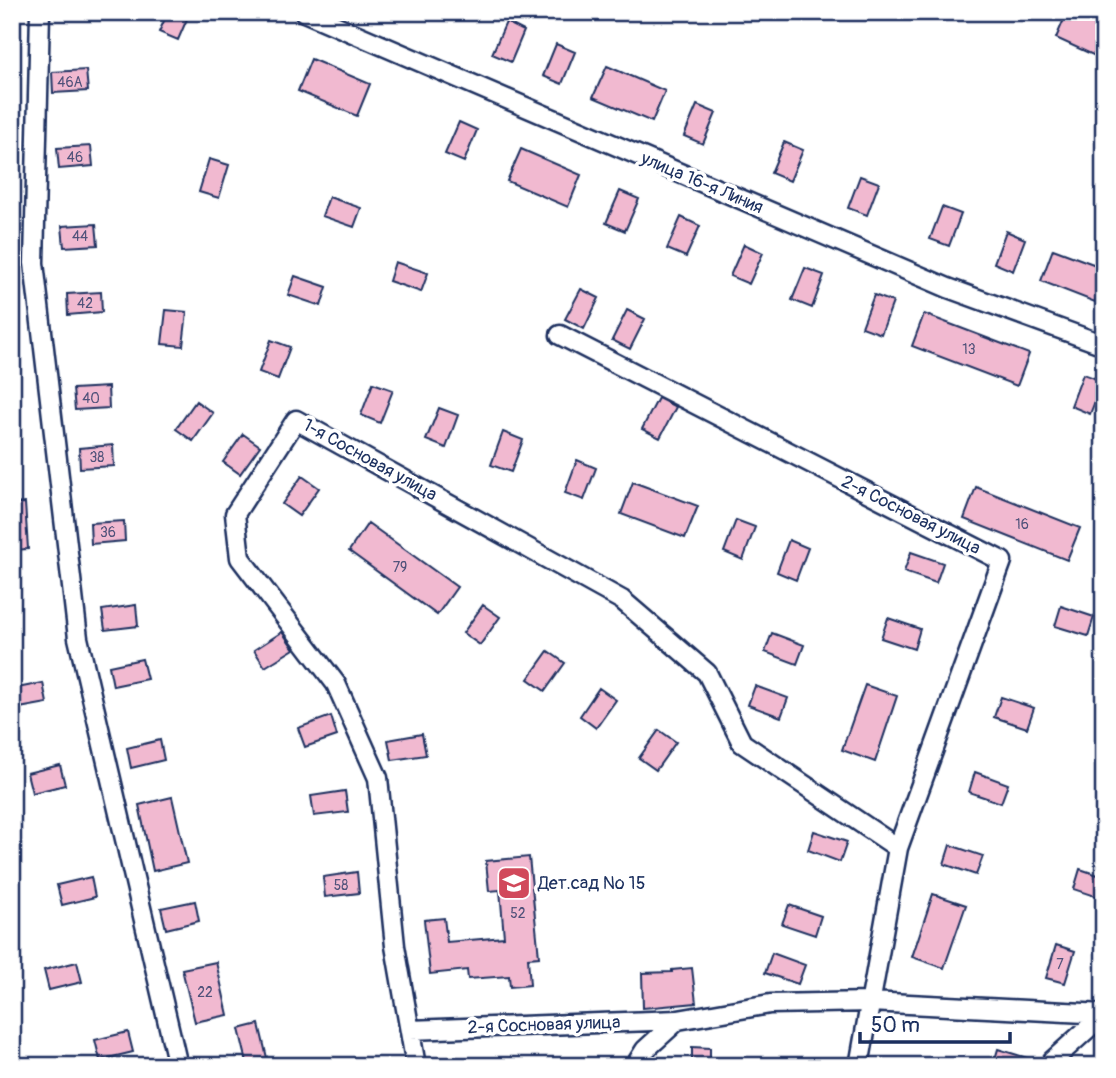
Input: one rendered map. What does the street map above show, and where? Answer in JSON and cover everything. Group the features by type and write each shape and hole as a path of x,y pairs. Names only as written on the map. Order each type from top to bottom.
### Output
{"street":[{"path":"40,12 34,263 78,638 178,1066"},
{"name":"улица 16-я Линия","path":"304,12 948,288 1104,345"},
{"name":"2-я Сосновая улица","path":"560,335 1002,561 898,848 859,1066"},
{"name":"1-я Сосновая улица","path":"416,1066 395,946 378,778 336,684 240,558 235,514 296,420 622,600 707,673 742,743 898,848"},
{"path":"870,1002 1104,1014"},
{"name":"2-я Сосновая улица","path":"410,1030 678,1020 770,1004 870,1002"},
{"path":"1051,1066 1052,1060 1104,1014"},
{"path":"635,1066 645,1050 678,1020"}],"building":[{"path":"168,12 190,12 178,40 159,32"},
{"path":"1067,12 1081,12 1104,22 1104,60 1056,38"},
{"path":"506,22 524,31 511,62 492,54"},
{"path":"556,44 575,52 562,84 543,76"},
{"path":"311,59 370,84 357,116 298,91"},
{"path":"607,66 665,91 652,122 593,97"},
{"path":"86,70 88,91 53,93 52,72"},
{"path":"697,105 716,113 703,144 684,136"},
{"path":"459,122 477,130 464,162 445,154"},
{"path":"784,142 803,150 790,181 771,173"},
{"path":"91,146 93,166 59,169 57,148"},
{"path":"521,149 581,175 568,207 507,181"},
{"path":"209,159 229,165 219,198 199,192"},
{"path":"860,176 879,183 867,215 848,208"},
{"path":"620,191 639,199 625,231 606,223"},
{"path":"329,197 361,208 354,227 322,216"},
{"path":"942,207 961,214 949,246 930,239"},
{"path":"681,217 700,226 686,257 667,249"},
{"path":"96,224 98,245 64,247 62,226"},
{"path":"1006,231 1025,239 1013,271 994,263"},
{"path":"744,244 763,253 749,284 730,276"},
{"path":"1053,249 1104,268 1104,278 1095,302 1041,281"},
{"path":"395,262 428,273 421,292 389,281"},
{"path":"805,268 824,275 812,308 792,300"},
{"path":"295,276 327,287 321,306 288,295"},
{"path":"581,289 599,298 584,329 565,319"},
{"path":"101,292 102,312 68,315 67,294"},
{"path":"874,295 893,302 881,334 862,327"},
{"path":"166,310 187,312 183,346 162,344"},
{"path":"627,310 645,319 630,349 612,340"},
{"path":"924,314 1029,354 1017,386 912,346"},
{"path":"271,340 290,347 278,379 259,372"},
{"path":"1083,374 1103,381 1090,414 1071,406"},
{"path":"373,383 393,390 380,423 361,415"},
{"path":"108,387 109,408 75,410 73,389"},
{"path":"658,398 676,407 660,438 642,429"},
{"path":"196,401 213,413 193,441 176,429"},
{"path":"439,408 458,415 446,448 426,440"},
{"path":"503,432 523,440 511,472 491,465"},
{"path":"243,434 260,446 240,474 223,462"},
{"path":"113,445 114,466 80,468 79,448"},
{"path":"577,460 596,468 584,500 565,493"},
{"path":"302,476 319,488 299,516 282,504"},
{"path":"633,482 698,506 685,538 621,514"},
{"path":"976,487 1080,528 1067,560 964,519"},
{"path":"25,503 28,549 12,550 12,504"},
{"path":"736,520 755,527 743,560 724,552"},
{"path":"124,521 125,541 91,544 90,523"},
{"path":"368,523 457,587 437,615 349,551"},
{"path":"789,540 808,548 796,580 777,572"},
{"path":"911,552 943,563 936,583 904,572"},
{"path":"136,605 138,626 105,630 102,610"},
{"path":"483,605 500,617 480,645 463,633"},
{"path":"1061,606 1094,617 1088,636 1055,626"},
{"path":"888,618 920,629 914,649 881,638"},
{"path":"282,632 294,649 265,667 254,650"},
{"path":"772,633 804,645 797,664 765,652"},
{"path":"548,651 565,663 545,691 528,679"},
{"path":"142,659 147,679 113,686 109,666"},
{"path":"43,683 47,703 14,709 12,689"},
{"path":"865,685 897,696 875,762 842,750"},
{"path":"755,686 788,698 781,717 748,705"},
{"path":"599,688 616,700 596,728 580,716"},
{"path":"1001,697 1034,708 1027,728 994,717"},
{"path":"331,716 337,736 305,747 298,728"},
{"path":"659,730 676,742 656,770 639,758"},
{"path":"422,734 426,755 392,760 388,740"},
{"path":"160,740 164,760 131,768 127,748"},
{"path":"60,765 65,785 32,793 27,773"},
{"path":"975,772 1008,784 1001,803 969,792"},
{"path":"345,791 348,812 314,816 311,796"},
{"path":"172,797 187,863 153,871 139,805"},
{"path":"814,831 847,842 840,862 808,850"},
{"path":"950,845 983,856 976,875 944,864"},
{"path":"529,857 539,957 528,958 530,985 510,987 509,976 468,979 467,970 430,974 424,920 444,918 447,942 504,937 500,890 489,891 486,861"},
{"path":"1080,869 1104,877 1104,899 1074,889"},
{"path":"357,872 359,893 325,897 323,877"},
{"path":"91,877 95,897 62,905 57,885"},
{"path":"933,894 966,905 944,968 912,957"},
{"path":"195,901 199,921 166,929 161,908"},
{"path":"789,905 821,916 815,935 782,924"},
{"path":"1056,945 1075,951 1065,983 1046,978"},
{"path":"772,953 805,965 798,984 765,973"},
{"path":"77,962 82,982 49,990 44,970"},
{"path":"216,962 228,1015 195,1022 182,969"},
{"path":"692,968 696,1003 643,1008 642,973"},
{"path":"259,1024 267,1058 247,1062 239,1029"},
{"path":"128,1032 133,1052 100,1060 95,1040"},
{"path":"692,1047 710,1048 710,1066 692,1066"},
{"path":"998,1049 1040,1062 1040,1066 993,1066"}],"place":[{"name":"Дет.сад № 15","path":"514,883"}]}
